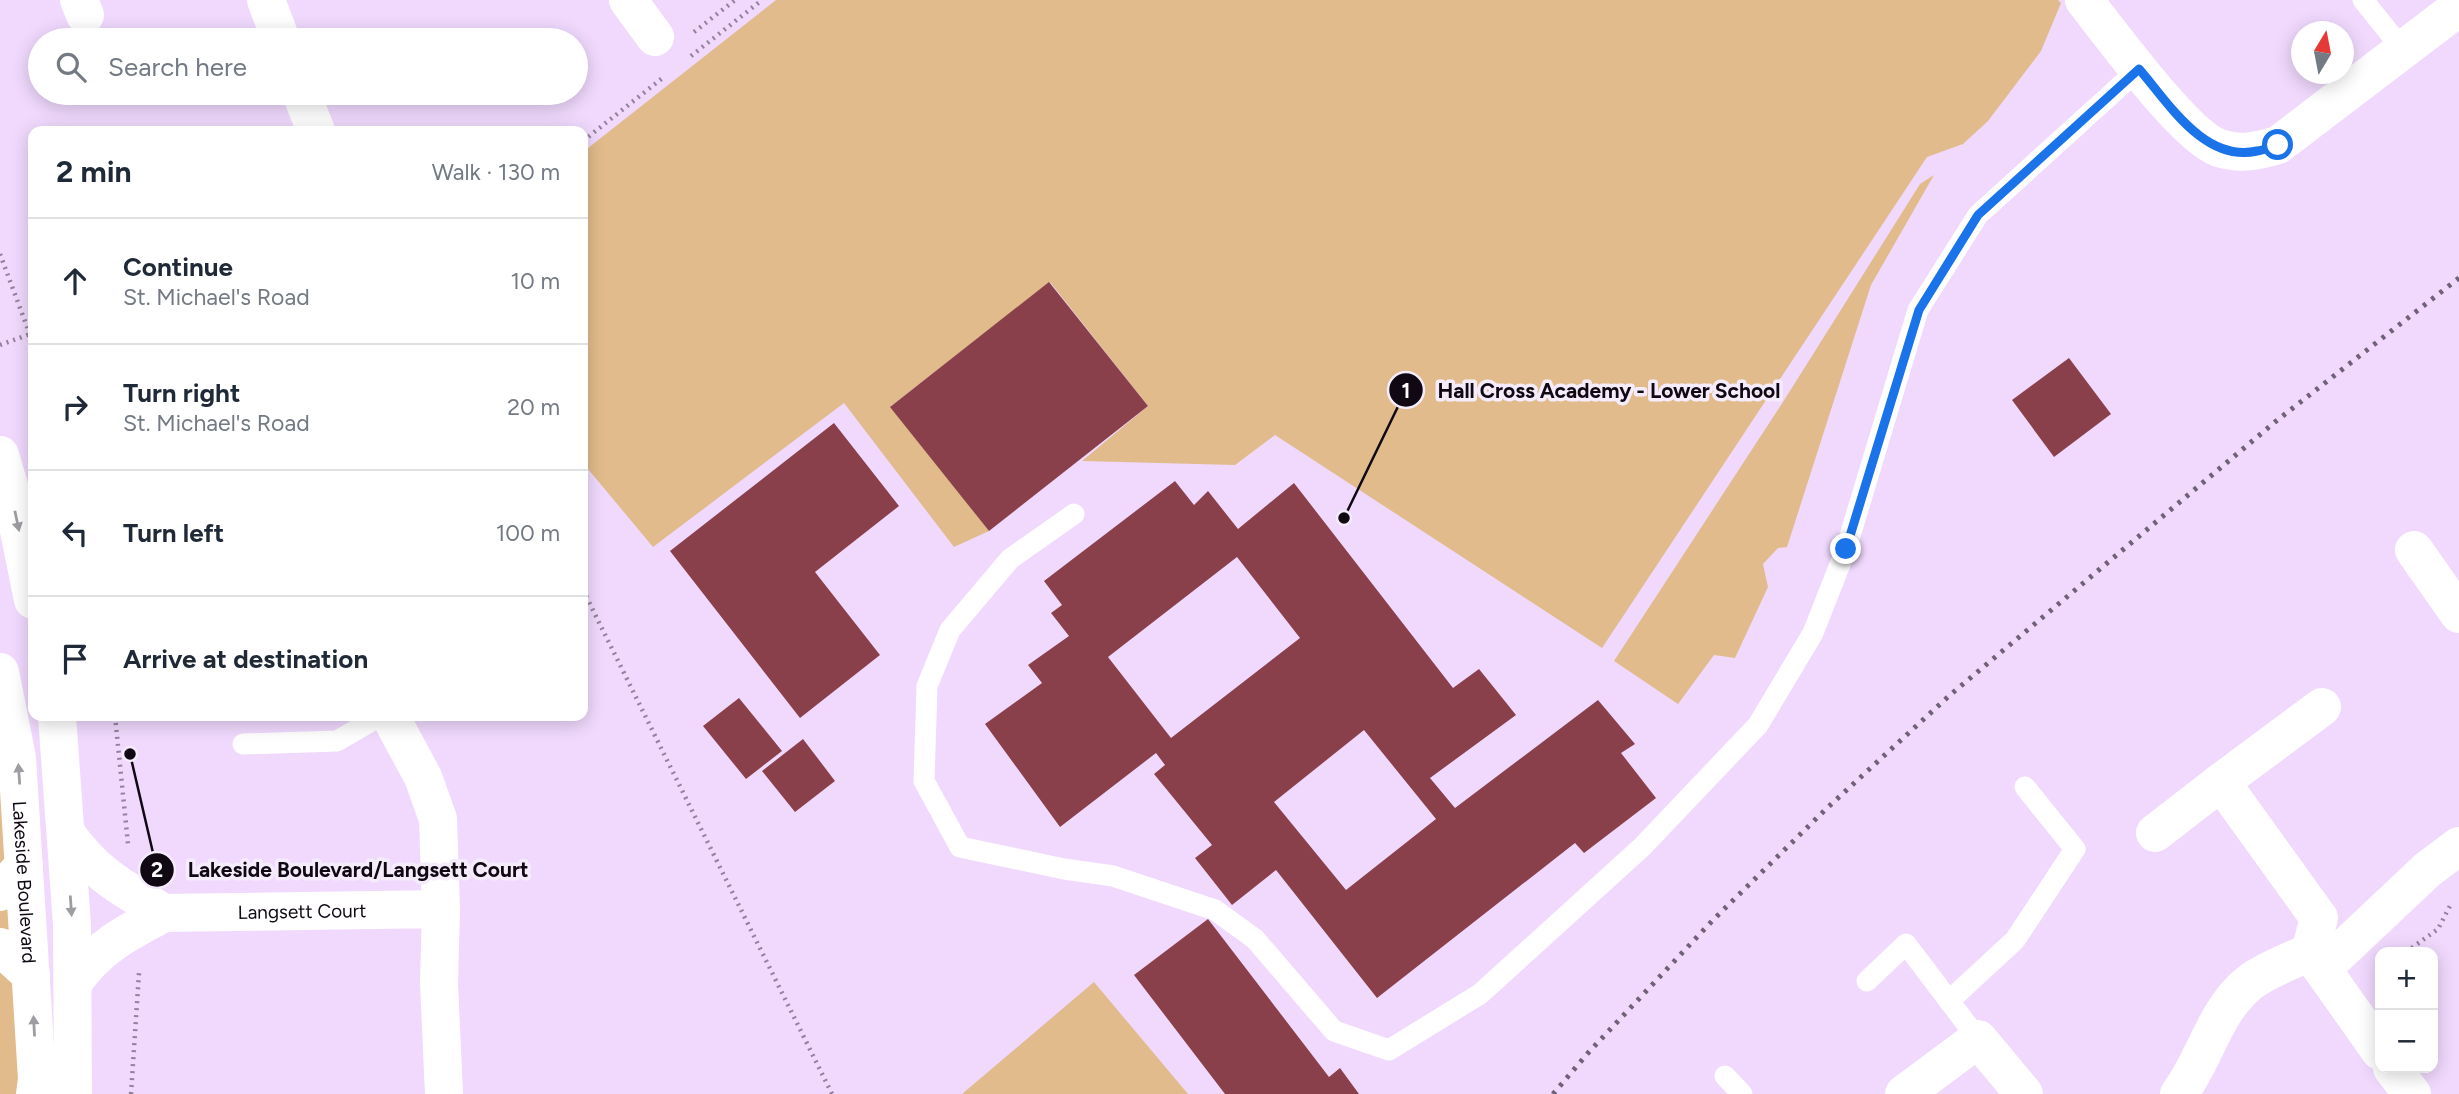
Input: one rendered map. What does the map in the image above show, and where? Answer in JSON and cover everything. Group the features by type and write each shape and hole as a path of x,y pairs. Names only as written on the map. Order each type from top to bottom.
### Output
{"street":[{"path":"266,0 276,28"},
{"path":"628,0 655,37"},
{"path":"2084,0 2139,69 2198,136 2218,147 2238,152 2255,152 2278,145 2459,7"},
{"path":"306,105 314,126"},
{"path":"0,455 12,496 28,575"},
{"path":"2414,550 2459,614"},
{"name":"Lakeside Boulevard","path":"0,672 18,758 12,878 31,975 37,1079 35,1094"},
{"path":"2154,832 2322,707"},
{"path":"57,721 72,925 73,1094"},
{"path":"393,721 423,777 438,818 441,909 439,983 444,1094"},
{"path":"2221,782 2319,918 2316,960 2375,1044"},
{"path":"66,833 84,858 108,879 164,913"},
{"path":"2179,1094 2192,1076 2226,1009 2248,983 2316,960 2459,846"},
{"name":"Langsett Court","path":"73,983 87,962 108,944 164,913 441,909"},
{"path":"0,947 31,975"},
{"path":"1904,1094 1978,1039 2024,1094"},
{"path":"2396,1073 2412,1094"}],"lane":[{"path":"2363,0 2404,51"},
{"path":"1074,514 1010,559 950,630 927,686 924,781 961,847 1064,869 1113,876 1215,909 1255,939 1334,1031 1389,1050 1480,994 1642,847 1758,725 1813,633 1823,609 1846,549 1919,310 1978,215 2139,69"},
{"path":"243,744 337,741 371,721"},
{"path":"1949,1001 2015,940 2075,849 2025,787"},
{"path":"1867,981 1906,944 1978,1039"},
{"path":"1725,1076 1742,1094"}],"path":[{"path":"0,254 28,324"},
{"path":"0,345 28,335"},
{"path":"588,600 832,1094"},
{"path":"116,721 130,852"},
{"path":"2413,947 2438,929 2454,898"},
{"path":"131,1094 139,972"}],"shaded area":[{"path":"776,0 2058,0 2061,3 2041,51 1988,121 1963,144 1927,157 1602,648 1275,435 1235,465 1082,461 1148,406 1050,282 891,406 989,531 954,547 844,403 653,547 588,469 588,148"},
{"path":"1934,175 1871,285 1787,547 1778,548 1763,564 1768,587 1735,658 1714,655 1678,704 1614,661 1783,402 1920,184"},
{"path":"0,672 35,1094 0,1094"},
{"path":"1094,982 1188,1094 962,1094"}],"building":[{"path":"1049,282 1148,406 989,531 890,407"},
{"path":"2069,358 2111,414 2054,457 2012,400"},
{"path":"834,423 899,506 815,572 880,655 800,718 670,551"},
{"path":"1175,481 1194,505 1208,491 1238,529 1294,483 1453,688 1479,669 1516,715 1430,778 1455,808 1598,700 1635,744 1621,753 1656,798 1584,853 1575,843 1377,998 1276,870 1232,905 1195,858 1212,845 1154,774 1165,765 1156,753 1060,827 985,724 1042,683 1028,665 1069,636 1051,613 1062,605 1044,581","holes":["1237,557 1300,638 1171,738 1108,657","1364,730 1436,819 1346,890 1274,802"]},
{"path":"739,698 782,751 746,779 703,726"},
{"path":"803,739 835,781 795,812 762,771"},
{"path":"1208,919 1329,1077 1340,1068 1359,1094 1225,1094 1134,975"}],"railway":[{"path":"1553,1094 1713,920 1826,809 1950,695 2275,422 2459,278"}],"place":[{"name":"Hall Cross Academy - Lower School","path":"1344,518"},
{"name":"Lakeside Boulevard/Langsett Court","path":"130,754"}],"route":[{"path":"1846,549 1919,310 1978,215 2139,69 2198,136 2218,147 2238,152 2255,152 2278,145"}]}
